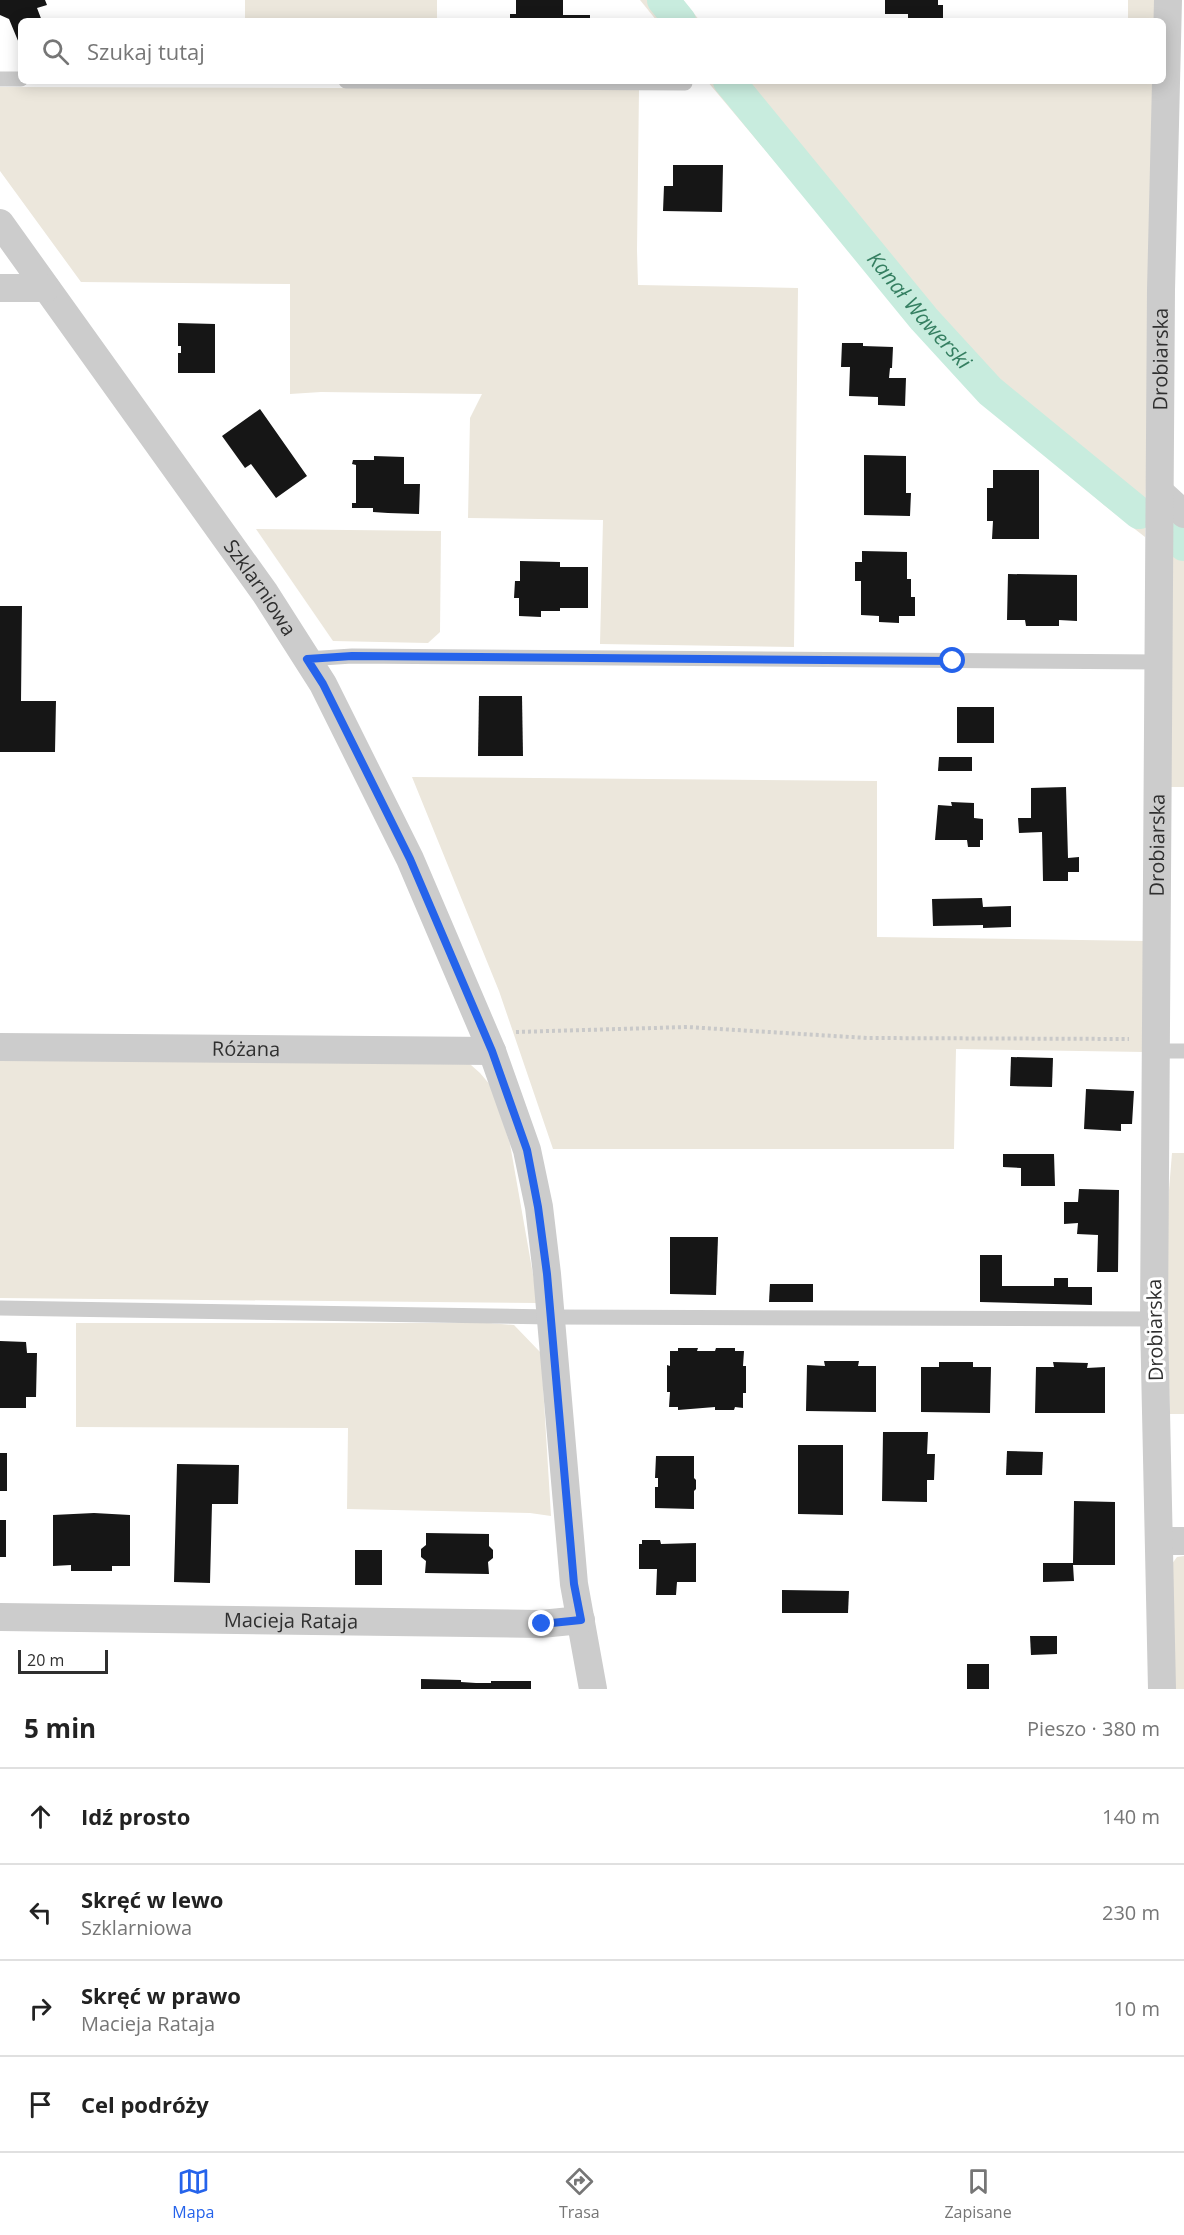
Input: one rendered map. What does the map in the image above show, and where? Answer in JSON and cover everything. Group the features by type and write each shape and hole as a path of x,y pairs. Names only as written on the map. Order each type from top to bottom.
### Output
{"street":[{"name":"Drobiarska","path":"1162,1689 1172,1541 1154,1318 1160,492 1172,290 1168,0"},
{"name":"Szklarniowa","path":"0,223 265,593 323,684 410,859 488,1042 527,1150 538,1207 551,1317 574,1584 593,1689"},
{"path":"0,288 46,288"},
{"path":"1160,492 1184,514"},
{"name":"Różana","path":"0,1047 488,1042"},
{"name":"Macieja Rataja","path":"0,1617 542,1624 581,1620"}],"lane":[{"path":"0,79 18,79"},
{"path":"307,659 364,656 1158,662"},
{"path":"1156,1045 1184,1051"},
{"path":"0,1308 551,1317 1154,1318"}],"path":[{"path":"488,1042 687,1027 867,1038 1156,1045"}],"shaded area":[{"path":"245,0 437,0 437,18 245,18"},
{"path":"640,0 683,0 698,18 655,18"},
{"path":"1128,0 1155,0 1154,18 1128,18"},
{"path":"710,84 1153,84 1145,537 1104,505 967,386"},
{"path":"0,87 639,89 638,285 798,288 794,647 600,644 603,520 468,518 470,418 482,394 321,392 290,394 290,284 81,282 0,171"},
{"path":"1173,519 1184,528 1184,787 1167,787"},
{"path":"256,529 441,531 440,632 428,643 333,641"},
{"path":"412,777 877,781 877,937 1146,941 1145,1052 956,1049 954,1149 553,1149 499,991"},
{"path":"0,1054 462,1057 491,1086 510,1144 538,1303 0,1298"},
{"path":"1172,1153 1184,1153 1184,1414 1170,1414 1165,1240"},
{"path":"76,1323 488,1323 514,1325 541,1353 551,1516 530,1513 347,1509 348,1428 76,1427"},
{"path":"1184,1556 1184,1689 1169,1689 1166,1572 1177,1557"}],"building":[{"path":"0,0 45,0 47,5 37,8 41,18 18,18 18,41 9,19 0,15"},
{"path":"516,0 563,0 563,15 590,15 590,18 510,18 510,14 516,14"},
{"path":"885,0 938,0 938,5 943,5 943,18 908,18 908,14 885,14"},
{"path":"673,165 723,165 722,212 663,211 664,186 673,186"},
{"path":"178,323 215,324 215,373 178,373 178,353 181,353 181,346 178,346"},
{"path":"842,343 893,347 889,378 906,378 905,406 878,405 878,397 849,396 850,367 841,367"},
{"path":"260,409 307,476 276,498 251,464 245,468 222,436"},
{"path":"864,455 906,456 906,493 911,493 910,516 864,515"},
{"path":"374,456 404,457 404,484 420,484 419,514 373,512 373,508 352,508 352,503 356,503 356,465 352,464 353,460 374,460"},
{"path":"993,470 1039,470 1039,539 992,539 993,521 987,521 987,488 993,488"},
{"path":"862,551 907,552 907,579 911,579 911,597 915,597 915,616 899,616 899,623 879,622 879,616 861,615 861,581 855,581 855,562 862,562"},
{"path":"520,561 560,562 560,567 588,567 588,608 541,611 541,617 519,616 519,598 514,598 515,581 520,581"},
{"path":"1008,574 1077,575 1077,621 1059,620 1059,626 1026,626 1025,620 1007,620"},
{"path":"0,606 22,606 21,701 56,701 55,752 0,752"},
{"path":"479,696 522,696 523,756 478,756"},
{"path":"957,707 994,707 994,743 957,743"},
{"path":"939,757 972,757 972,771 938,771"},
{"path":"1066,787 1068,858 1079,857 1079,872 1068,872 1068,881 1043,881 1042,832 1019,833 1018,818 1031,818 1031,788"},
{"path":"951,802 974,803 974,818 983,819 983,840 980,840 980,847 968,847 967,840 935,840 938,805 952,806"},
{"path":"982,898 983,907 1011,906 1011,927 933,926 932,899"},
{"path":"1011,1057 1053,1058 1052,1087 1010,1086"},
{"path":"1086,1089 1134,1091 1132,1124 1121,1124 1121,1131 1084,1129"},
{"path":"1003,1154 1054,1154 1055,1186 1021,1186 1021,1168 1003,1167"},
{"path":"1079,1189 1119,1190 1118,1272 1097,1272 1098,1235 1077,1234 1078,1223 1064,1224 1064,1202 1078,1202"},
{"path":"670,1237 718,1237 716,1295 670,1294"},
{"path":"980,1255 1002,1255 1002,1286 1054,1286 1054,1278 1068,1278 1068,1287 1092,1287 1092,1305 980,1302"},
{"path":"770,1284 813,1284 813,1302 769,1302"},
{"path":"0,1341 26,1342 27,1353 37,1353 36,1397 26,1397 26,1408 0,1408"},
{"path":"678,1348 715,1351 716,1348 735,1348 735,1351 744,1351 746,1393 743,1393 743,1408 715,1410 715,1407 678,1410 678,1407 669,1407 667,1365 670,1366 670,1351 678,1351"},
{"path":"824,1361 859,1361 858,1366 876,1366 876,1412 806,1411 807,1365 825,1366"},
{"path":"939,1362 973,1362 973,1367 991,1367 990,1413 921,1412 921,1367 939,1367"},
{"path":"1053,1362 1088,1363 1087,1368 1105,1367 1105,1413 1035,1413 1036,1367 1054,1367"},
{"path":"883,1432 928,1432 927,1454 935,1454 934,1480 927,1480 927,1502 882,1501"},
{"path":"798,1445 843,1445 843,1515 798,1514"},
{"path":"1007,1451 1043,1452 1042,1475 1006,1475"},
{"path":"0,1453 7,1453 7,1491 0,1491"},
{"path":"656,1456 694,1456 696,1489 694,1509 655,1508 655,1487 658,1487 658,1478 655,1478"},
{"path":"177,1464 239,1465 238,1504 212,1504 210,1583 174,1582"},
{"path":"1074,1501 1115,1502 1115,1565 1073,1565 1074,1581 1043,1582 1043,1563 1073,1563"},
{"path":"94,1513 130,1515 130,1566 112,1566 112,1571 71,1571 71,1565 53,1566 53,1515"},
{"path":"0,1520 6,1520 6,1557 0,1557"},
{"path":"426,1533 489,1534 489,1546 493,1550 493,1558 488,1562 489,1574 425,1573 426,1561 421,1557 421,1549 426,1545"},
{"path":"642,1540 660,1540 661,1544 696,1543 696,1582 677,1582 676,1595 656,1595 657,1569 639,1569 639,1544 642,1544"},
{"path":"355,1550 382,1550 382,1585 355,1585"},
{"path":"782,1590 849,1591 848,1613 782,1613"},
{"path":"1030,1636 1057,1636 1057,1654 1031,1655"},
{"path":"967,1664 989,1664 989,1689 967,1689"},
{"path":"421,1679 461,1680 461,1682 476,1683 531,1681 531,1689 421,1689"}],"waterway":[{"name":"Kanał Wawerski","path":"663,0 678,18"},
{"name":"Kanał Wawerski","path":"731,84 924,319 990,391 1139,513"},
{"name":"Kanał Wawerski","path":"1177,539 1184,545"}],"route":[{"path":"542,1624 581,1620 574,1584 547,1274 527,1150 492,1051 410,859 323,684 307,659 352,656 953,661"}]}
